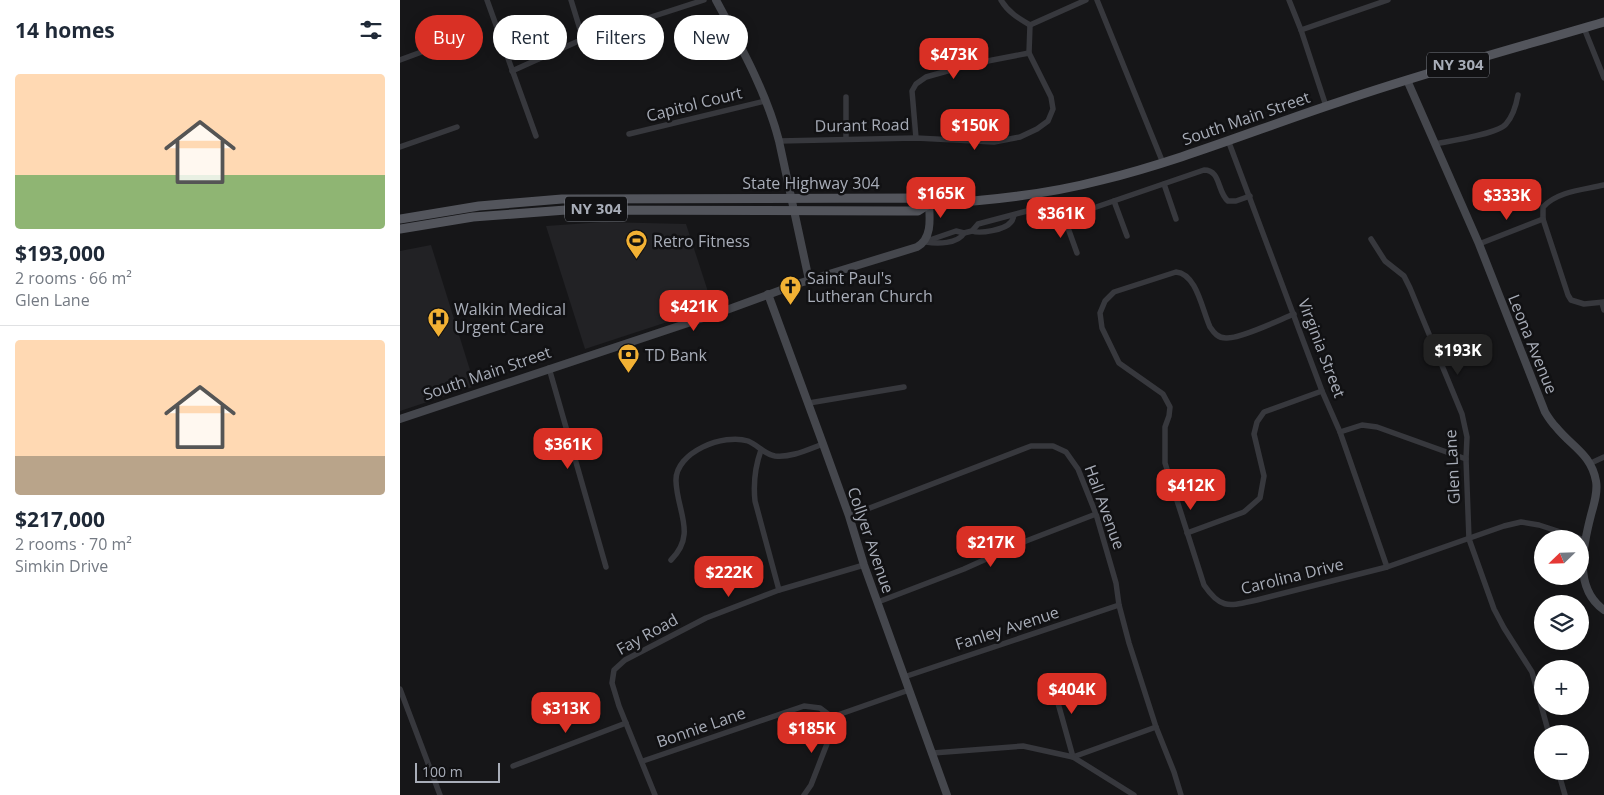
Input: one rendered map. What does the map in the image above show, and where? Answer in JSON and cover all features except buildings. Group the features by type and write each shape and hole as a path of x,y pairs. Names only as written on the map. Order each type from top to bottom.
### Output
{"main road":[{"name":"South Main Street","path":"930,204 990,200 1045,193 1111,178 1407,80 1604,22"},
{"name":"State Highway 304","path":"400,219 468,207 551,200 918,198 930,204"},
{"name":"State Highway 304","path":"400,229 473,217 546,210 918,211 930,204"}],"street":[{"path":"487,0 536,136"},
{"path":"571,0 577,20"},
{"path":"657,15 704,0"},
{"path":"716,0 741,46 765,101 779,141 809,280"},
{"path":"1001,0 1014,16 1030,25 1086,0"},
{"path":"1097,0 1163,162"},
{"path":"1289,0 1326,106"},
{"path":"1301,30 1388,0"},
{"name":"Durant Road","path":"779,141 916,138 994,142 1020,137 1048,121 1053,109 1051,97 1029,53 1030,25"},
{"path":"1584,28 1604,78"},
{"path":"512,71 577,42"},
{"path":"916,138 912,91 916,84 926,77 935,74 972,64 1029,53"},
{"path":"400,60 415,54"},
{"name":"Leona Avenue","path":"1407,80 1479,244 1545,412 1555,427 1591,463 1597,492 1588,530"},
{"path":"1435,144 1496,131 1506,125 1516,108 1518,95"},
{"path":"846,97 846,139"},
{"name":"Capitol Court","path":"629,134 765,101"},
{"path":"400,147 457,127"},
{"name":"Virginia Street","path":"1228,140 1322,391 1340,432 1387,567"},
{"path":"1014,215 1039,210 1064,217 1209,170 1215,174 1222,194 1228,201 1236,201 1250,196"},
{"path":"1164,184 1176,219"},
{"path":"1604,185 1561,195 1549,200 1543,207 1543,219 1571,300 1584,304 1603,302 1604,310"},
{"path":"1114,201 1127,236"},
{"path":"924,242 929,227 930,204"},
{"name":"South Main Street","path":"400,419 721,312 809,280 916,247 924,242 943,243 960,238 964,233 972,231 982,233 1008,225 1012,222 1014,215 978,224 972,231"},
{"path":"1064,217 1077,254"},
{"path":"1479,244 1543,219"},
{"name":"Glen Lane","path":"1371,239 1385,261 1404,276 1462,414 1466,437 1469,539 1498,616 1532,672 1547,725"},
{"name":"Carolina Drive","path":"1294,314 1235,337 1221,337 1214,333 1208,324 1192,281 1186,275 1176,272 1114,292 1105,301 1100,313 1102,328 1118,363 1163,394 1170,407 1165,427 1165,463 1204,585 1212,598 1224,605 1257,600 1387,567 1520,522 1554,530"},
{"name":"Collyer Avenue","path":"768,294 809,403 849,516 864,565 947,795"},
{"path":"549,368 606,567"},
{"path":"809,403 904,387"},
{"path":"1187,533 1244,512 1260,498 1264,476 1254,434 1257,422 1264,412 1322,391"},
{"path":"1340,432 1362,425 1377,427 1466,459"},
{"path":"671,560 679,553 684,544 685,532 676,491 676,476 684,460 699,448 734,439 749,442 775,456 790,455 823,444"},
{"name":"Hall Avenue","path":"849,516 1031,446 1052,446 1066,452 1078,469 1096,514 1116,583 1119,605 1129,644 1181,795"},
{"path":"761,450 755,467 755,501 779,590"},
{"path":"1591,463 1604,457"},
{"path":"878,602 964,570 1026,541 1096,514"},
{"name":"Fay Road","path":"626,723 612,683 614,670 625,660 706,618 779,590 864,565"},
{"name":"Leona Avenue","path":"1586,585 1589,595 1604,610"},
{"name":"Fanley Avenue","path":"904,676 1119,605"},
{"path":"1051,678 1073,757"},
{"path":"400,688 440,795"},
{"path":"804,795 830,736 832,717 909,690"},
{"name":"Bonnie Lane","path":"643,761 804,706 820,708 832,717"},
{"path":"513,766 626,723 643,761 655,795"},
{"path":"1073,757 1156,727"},
{"path":"933,753 1022,746 1073,757 1134,795"},
{"path":"1561,780 1565,795"}],"shaded area":[{"path":"603,222 686,224 713,307 585,349 546,226"},
{"path":"431,245 475,386 400,411 400,251"}],"place":[{"name":"Retro Fitness","path":"637,260"},
{"name":"Saint Paul's Lutheran Church","path":"791,306"},
{"name":"Walkin Medical Urgent Care","path":"438,337"},
{"name":"TD Bank","path":"629,374"}]}
